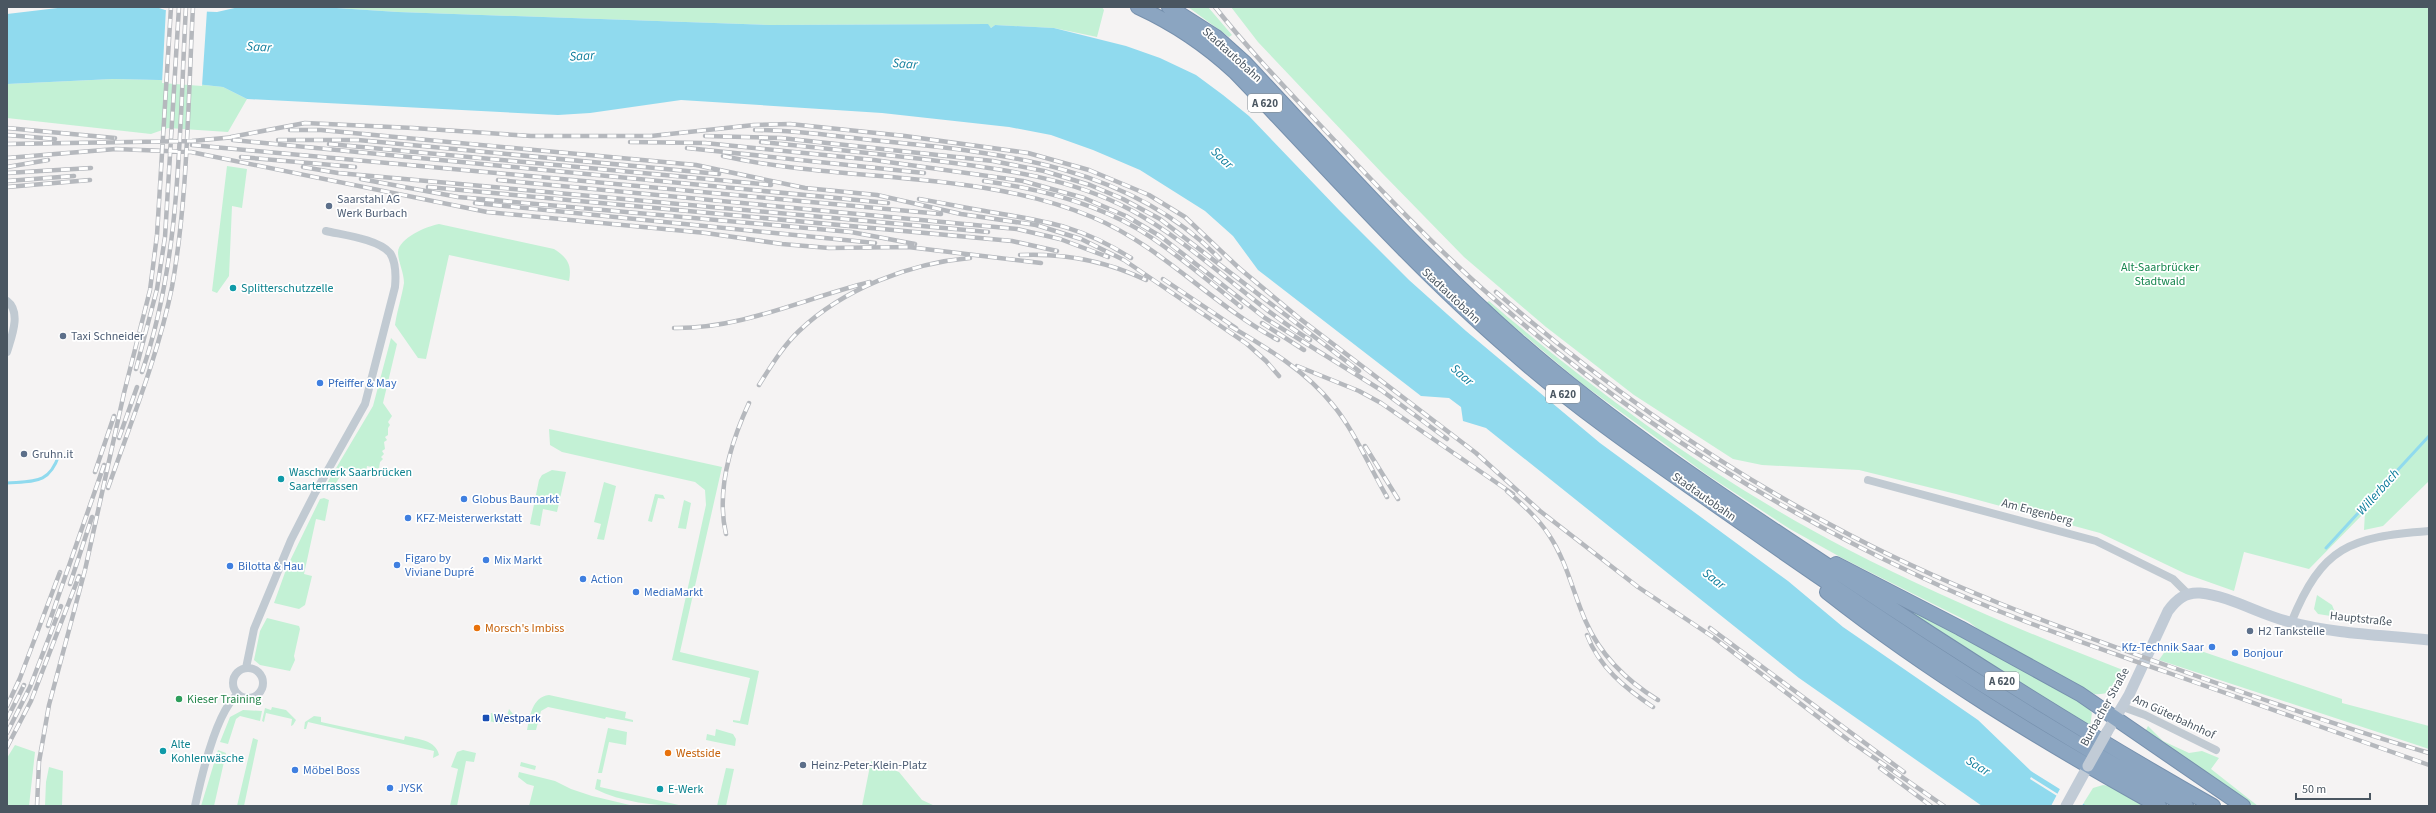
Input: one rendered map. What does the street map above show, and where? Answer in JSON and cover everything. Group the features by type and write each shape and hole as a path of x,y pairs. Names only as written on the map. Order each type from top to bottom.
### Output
{"highway":[{"name":"Stadtautobahn","path":"1138,7 1192,36 1208,47 1235,72 1403,250 1509,350 1630,445 1794,552"},
{"name":"Stadtautobahn","path":"1169,7 1216,37 1245,63 1412,241 1517,340 1576,389 1794,552"},
{"path":"1794,552 1820,587 1862,620 1941,674 2088,766 2159,806"},
{"path":"1794,552 1854,572 2074,690 2120,712 2243,806"},
{"name":"A 620","path":"1794,552 1984,686 2117,767 2186,806"},
{"name":"A 620","path":"1794,552 1992,675 2213,806"}],"main road":[{"path":"2188,594 2200,593 2291,623"},
{"name":"Burbacher Straße","path":"2066,806 2107,732 2120,712 2168,611 2176,600 2188,594"},
{"name":"Hauptstraße","path":"2291,623 2339,631 2429,640"}],"street":[{"path":"246,668 254,630 291,540 365,404 395,287 395,267 389,253 368,242 326,231"},
{"path":"7,302 14,311 15,318 7,352"},
{"name":"Am Engenberg","path":"1868,480 2096,541 2173,579 2188,594"},
{"path":"2291,623 2310,582 2322,565 2333,555 2357,542 2385,534 2429,531"},
{"path":"246,668 257,670 263,684 259,694 248,698 238,694 233,686 233,680 240,670 246,668"},
{"path":"195,806 219,723 228,704 238,694"},
{"name":"Am Güterbahnhof","path":"2120,712 2145,715 2216,750"}],"green space":[{"path":"321,7 1102,7 1104,10 1097,37 1054,28 995,25 991,28 987,24 770,25 398,12"},
{"path":"1188,7 1208,7 1232,35 1229,37"},
{"name":"Alt-Saarbrücker Stadtwald","path":"1231,7 2429,7 2429,481 2383,526 2364,530 2365,512 2309,569 2244,552 2234,591 2186,574 2100,533 1956,494 1859,470 1762,465 1733,459 1634,395 1546,327 1464,257 1258,42"},
{"path":"113,79 159,80 223,87 247,99 228,132 168,128 151,134 7,118 7,84"},
{"path":"227,166 247,169 242,208 232,206 229,276 217,293 212,291"},
{"path":"439,224 554,249 568,262 570,271 569,281 449,255 426,359 418,358 395,325 404,283 398,252 403,242 408,238 421,230"},
{"path":"1489,301 1617,404 1661,436 1752,495 1799,523 1881,566 1951,599 2056,644 2128,672 2114,689 2105,693 2094,694 1978,629 1969,622 1842,558 1790,529 1706,474 1581,383 1486,303"},
{"path":"391,338 397,344 383,403 392,416 388,422 390,425 388,428 388,435 385,437 387,440 384,442 385,449 382,451 384,454 381,457 383,459 380,462 379,469 367,466 366,473 344,470 333,488 326,485 373,406"},
{"path":"549,429 722,467 680,652 759,671 748,725 733,722 733,720 740,721 750,678 672,660 706,505 705,490 695,482 562,452 550,445"},
{"path":"552,470 566,472 557,512 543,509 540,526 530,524 539,480 542,475"},
{"path":"604,482 616,486 604,540 597,539 601,524 594,522"},
{"path":"655,494 663,495 665,499 658,498 652,522 648,521"},
{"path":"324,498 329,500 325,521 316,519 304,574 312,576 305,605 299,609 274,603 287,567 320,499"},
{"path":"684,500 691,503 686,529 678,528"},
{"path":"2317,595 2332,605 2337,617 2318,614 2314,609"},
{"path":"1905,608 1957,633 2085,704 2092,713 2090,726 1903,611"},
{"path":"267,618 299,626 300,629 294,656 295,660 290,671 260,665 254,660 260,631"},
{"path":"2170,644 2191,652 2198,650 2342,699 2342,703 2429,726 2429,749 2159,660"},
{"path":"549,695 626,712 625,718 633,720 633,722 606,717 605,719 548,707 541,711 536,730 527,730 535,703 539,699"},
{"path":"272,707 286,710 296,720 293,725 291,726 292,719 266,713 264,722 262,721 265,708 271,710"},
{"path":"509,709 513,714 509,722 501,724 489,721 491,713 507,716"},
{"path":"243,710 262,711 260,721 240,716 236,719 228,744 220,742 230,717"},
{"path":"314,716 321,717 321,722 404,740 405,736 421,739 434,746 439,755 433,758 434,751 308,722 306,729 304,729 305,722"},
{"path":"2148,726 2163,741 2189,753 2202,751 2219,758 2211,769 2258,806 2251,806 2203,774 2145,732"},
{"path":"608,728 627,732 626,745 609,742 602,773 598,773"},
{"path":"716,729 733,734 736,739 735,746 706,740 707,734 715,736"},
{"path":"253,738 258,740 244,806 237,806"},
{"path":"15,745 35,752 29,806 7,806 7,758"},
{"path":"218,750 226,753 214,806 201,806"},
{"path":"463,750 476,753 474,762 466,761 457,806 450,806 458,769 451,767 457,752"},
{"path":"871,761 899,772 922,800 935,806 862,806"},
{"path":"521,762 536,766 535,770 520,766"},
{"path":"49,767 63,771 62,806 45,806 46,782"},
{"path":"726,768 734,769 726,806 717,806"},
{"path":"519,772 555,781 571,789 592,796 634,806 529,806 534,786 527,784 518,777"},
{"path":"597,779 601,780 600,787 683,806 650,804 616,797 595,789"},
{"path":"2103,785 2109,786 2143,806 2087,806 2083,804 2093,788"}],"water":[{"name":"Saar","path":"66,7 156,7 165,10 217,12 239,7 321,7 398,12 770,25 988,24 991,28 995,25 1054,28 1126,46 1160,58 1196,75 1249,116 1339,210 1409,280 1466,331 1600,443 1788,581 1843,627 1978,720 2031,771 2087,806 2077,806 2031,777 2030,779 2073,806 1982,806 1799,678 1486,428 1463,421 1461,407 1449,398 1421,396 1258,270 1233,236 1205,211 1140,170 1093,150 1051,135 1009,127 882,113 681,100 590,113 558,115 247,99 223,87 159,80 113,79 7,84 7,14"}],"pier":[{"path":"166,8 207,10 202,86 162,83"},
{"path":"2061,787 2084,802 2082,806 2051,806"}],"waterway":[{"name":"Willerbach","path":"2326,548 2429,436"},
{"path":"7,483 33,481 46,476 51,471 59,455"}],"railway":[{"path":"37,806 39,762 49,705 85,570 124,393 150,290 157,235 171,7"},
{"path":"136,369 157,289 165,237 179,7"},
{"path":"142,372 155,328 165,283 172,237 180,145 186,7"},
{"path":"108,488 152,364 172,287 184,183 193,7"},
{"path":"1215,7 1275,76 1413,223 1493,298 1592,379 1644,417 1751,487 1863,549 1981,604 2073,639 2429,765"},
{"path":"231,137 305,123 413,128 531,136 651,136 754,125 790,124 905,136 1028,153 1089,170 1149,195 1185,217 1239,268 1299,318 1476,453 1540,511 1638,587 1713,637 1847,739 1944,806"},
{"path":"7,128 115,138"},
{"path":"290,130 321,130 696,165 805,188 877,195 961,214 1036,225 1081,239 1124,260 1247,344 1266,361 1279,376"},
{"path":"755,130 803,132 974,151 1019,159 1063,170 1106,184 1146,203 1185,228 1220,259"},
{"path":"7,135 55,139"},
{"path":"705,136 781,138 993,161 1044,171 1090,185 1123,199 1160,219 1359,371"},
{"path":"7,144 192,141 235,137"},
{"path":"233,140 888,203"},
{"path":"278,140 358,140 719,174"},
{"path":"630,142 705,143 874,160 1023,181 1084,198 1126,216 1160,236 1265,318 1381,390 1447,439"},
{"path":"761,142 916,158 987,168 1036,176 1060,182 1107,198 1153,223 1176,239 1264,308 1310,340"},
{"path":"329,144 771,185"},
{"path":"192,145 941,214"},
{"path":"687,148 924,173"},
{"path":"7,158 116,149 191,152 487,212 706,233 782,244 829,248 908,247 1041,263"},
{"path":"723,156 815,170 956,184 1002,191 1048,202 1092,217 1117,229 1164,259 1254,326 1278,340"},
{"path":"241,157 355,167"},
{"path":"7,167 48,160"},
{"path":"303,167 338,173 988,232"},
{"path":"7,173 91,168"},
{"path":"7,181 74,176"},
{"path":"361,179 458,197 851,232 915,244"},
{"path":"7,187 90,180"},
{"path":"498,180 1017,229 1060,239 1108,257"},
{"path":"984,181 1006,184 1050,194 1114,216 1133,226 1164,246 1241,307"},
{"path":"428,187 1012,241 1057,251"},
{"path":"919,199 1058,225 1093,237 1131,258"},
{"path":"475,203 875,243"},
{"path":"1020,255 1053,255 1100,263 1131,273 1146,280"},
{"path":"759,385 778,356 793,337 817,316 836,303 857,291 901,272 947,261 970,258"},
{"path":"1163,279 1236,328"},
{"path":"674,328 699,327 749,318 870,282"},
{"path":"1496,292 1576,358 1658,419 1744,475 1833,526 1874,547 1958,586 2043,621 2301,712 2429,753"},
{"path":"1262,323 1304,350"},
{"path":"1230,326 1285,361 1311,381 1341,415 1387,497"},
{"path":"1297,366 1359,391 1381,403 1513,494"},
{"path":"119,438 137,387"},
{"path":"726,534 723,518 724,484 731,450 749,403"},
{"path":"95,472 114,416"},
{"path":"1365,446 1398,499"},
{"path":"48,626 104,465"},
{"path":"1507,491 1535,517 1555,545 1561,556 1581,611 1599,646 1616,667 1636,685 1658,700"},
{"path":"70,584 92,517"},
{"path":"7,706 20,678 60,572"},
{"path":"7,747 31,701 79,576"},
{"path":"7,733 30,687 61,606"},
{"path":"1710,628 1904,772"},
{"path":"1587,635 1598,657 1614,676 1653,707"},
{"path":"7,719 24,685"},
{"path":"1880,768 1931,806"}],"place":[{"name":"Saarstahl AG Werk Burbach","path":"329,206"},
{"name":"Splitterschutzzelle","path":"233,288"},
{"name":"Taxi Schneider","path":"63,336"},
{"name":"Pfeiffer & May","path":"320,383"},
{"name":"Gruhn.it","path":"24,454"},
{"name":"Waschwerk Saarbrücken Saarterrassen","path":"281,479"},
{"name":"Globus Baumarkt","path":"464,499"},
{"name":"KFZ-Meisterwerkstatt","path":"408,518"},
{"name":"Mix Markt","path":"486,560"},
{"name":"Figaro by Viviane Dupré","path":"397,565"},
{"name":"Bilotta & Hau","path":"230,566"},
{"name":"Action","path":"583,579"},
{"name":"MediaMarkt","path":"636,592"},
{"name":"Morsch's Imbiss","path":"477,628"},
{"name":"H2 Tankstelle","path":"2250,631"},
{"name":"Kfz-Technik Saar","path":"2212,647"},
{"name":"Bonjour","path":"2235,653"},
{"name":"Kieser Training","path":"179,699"},
{"name":"Westpark","path":"486,718"},
{"name":"Alte Kohlenwäsche","path":"163,751"},
{"name":"Westside","path":"668,753"},
{"name":"Heinz-Peter-Klein-Platz","path":"803,765"},
{"name":"Möbel Boss","path":"295,770"},
{"name":"JYSK","path":"390,788"},
{"name":"E-Werk","path":"660,789"}]}
